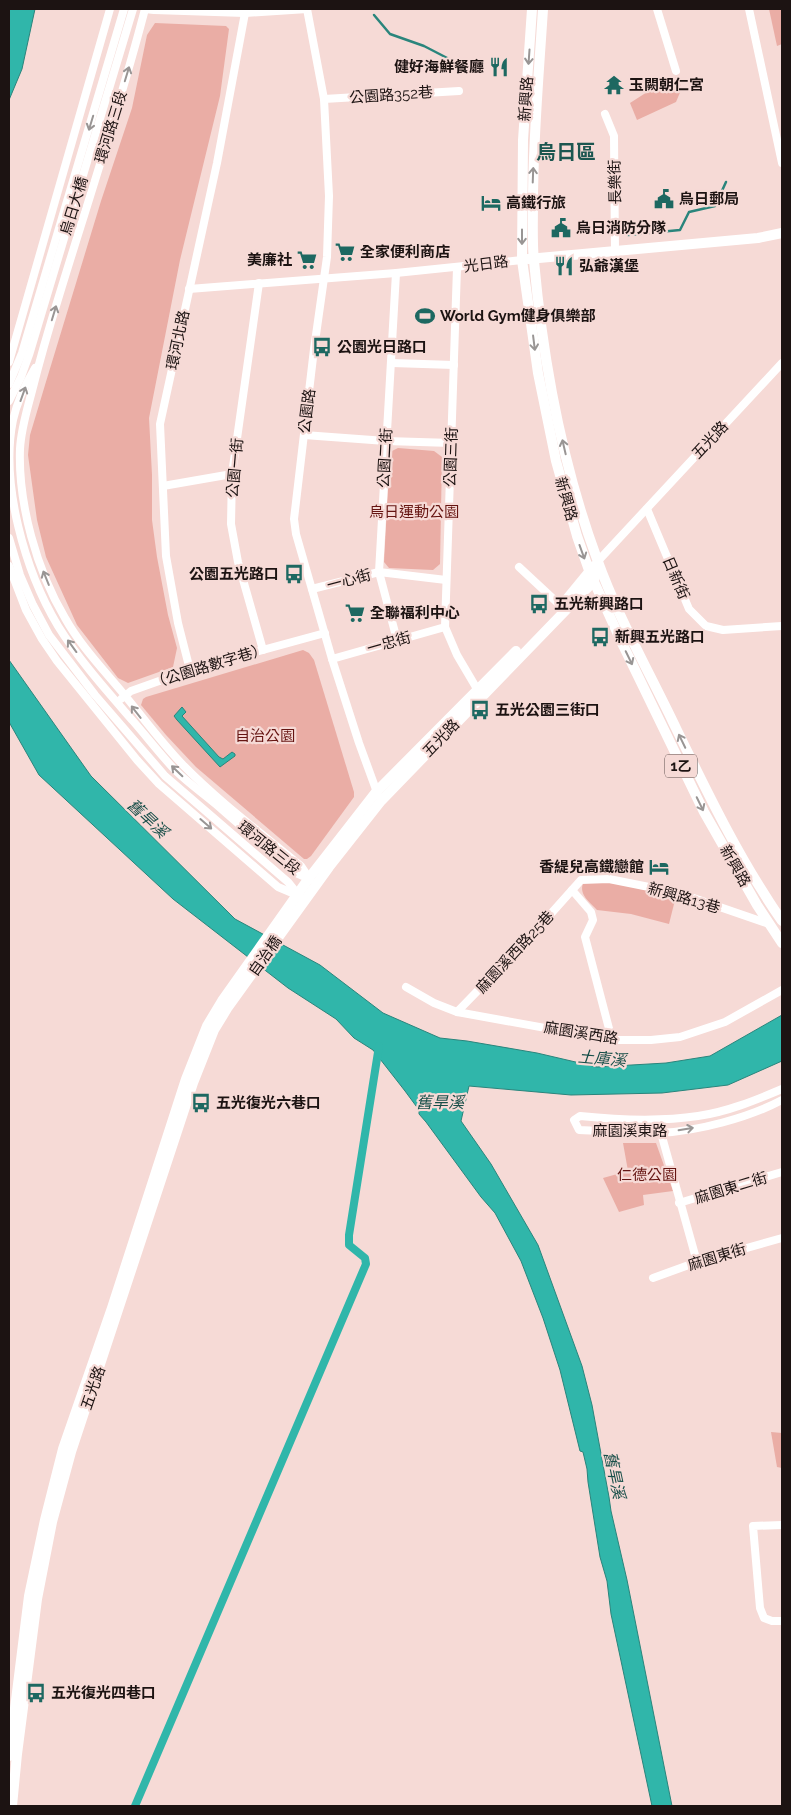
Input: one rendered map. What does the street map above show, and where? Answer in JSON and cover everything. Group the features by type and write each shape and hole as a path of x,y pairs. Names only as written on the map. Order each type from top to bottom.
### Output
{"main road":[{"name":"新興路","path":"532,9 523,140 522,260 538,373 556,461 577,536 592,577 621,641 704,812 782,943"},
{"name":"新興路","path":"543,9 534,142 533,258 548,364 558,420 571,472 598,561 626,625 713,806 767,899 782,921"},
{"name":"光日路","path":"522,260 758,238 782,233"},
{"name":"五光路","path":"479,693 592,577 598,561"},
{"name":"五光路","path":"285,920 312,881 379,797 592,577"},
{"name":"自治橋","path":"237,987 285,920"},
{"name":"五光路","path":"9,1756 29,1596 63,1448 195,1053 207,1026 222,1001 237,987"},
{"name":"五光路","path":"12,1806 37,1599 61,1487 193,1083 214,1030 237,987"}],"street":[{"path":"9,362 110,9"},
{"name":"烏日大橋","path":"9,385 22,353 124,9"},
{"name":"烏日大橋","path":"9,401 29,355 132,9"},
{"path":"145,9 245,13 307,9"},
{"name":"環河路三段","path":"145,9 110,132 40,359 25,419 20,447 20,475 32,539 53,596 64,618 79,641 165,747 203,785 301,866 312,881"},
{"name":"公園路","path":"307,9 324,99 328,196 327,257 294,519 296,534 332,659 379,797"},
{"path":"657,9 676,71"},
{"path":"750,9 782,163"},
{"name":"環河北路","path":"190,670 178,623 166,556 160,424 217,163 245,13"},
{"name":"公園路352巷","path":"324,99 459,91"},
{"name":"長樂街","path":"605,114 614,136 615,251"},
{"path":"9,385 51,241 70,149"},
{"name":"光日路","path":"189,289 457,268 522,260"},
{"name":"公園三街","path":"457,268 445,627 457,655 479,693"},
{"name":"公園二街","path":"396,273 379,572 397,640"},
{"name":"公園一街","path":"259,283 232,474 231,524 238,562 262,650"},
{"name":"環河路三段","path":"40,359 27,383 14,418 10,448 15,507 32,569 44,600 58,626 72,646 176,771 296,872 312,881"},
{"name":"五光路","path":"598,561 782,363"},
{"path":"392,364 454,365"},
{"path":"304,435 386,441 452,443"},
{"path":"163,486 232,474"},
{"name":"日新街","path":"647,509 689,608 706,626 723,630 782,626"},
{"name":"環河路三段","path":"9,538 20,576 48,635 137,760 159,784 278,887 300,897"},
{"name":"環河路三段","path":"9,566 26,610 42,639 57,661 104,713"},
{"path":"519,566 562,606"},
{"name":"一心街","path":"312,589 379,572 446,580"},
{"name":"一忠街","path":"332,659 445,627"},
{"name":"（公園路數字巷）","path":"104,713 137,688 190,670 324,632"},
{"name":"新興路13巷","path":"572,890 581,880 609,879 679,894 769,924"},
{"path":"572,890 591,912 593,920 585,937 612,1040"},
{"name":"麻園溪西路25巷","path":"457,1012 572,890"},
{"name":"麻園溪西路","path":"406,987 434,1003 457,1012 612,1040 651,1040 680,1037 725,1022 782,990"},
{"name":"麻園溪東路","path":"782,1089 699,1116 660,1120 625,1120 580,1116 574,1120 579,1130 660,1133 738,1119 782,1100"},
{"path":"660,1120 660,1133 697,1262"},
{"name":"麻園東二街","path":"680,1203 782,1172"},
{"name":"麻園東街","path":"653,1278 697,1262 782,1238"},
{"path":"782,1525 753,1526 760,1608 764,1618 772,1621 782,1621"}],"green space":[{"path":"769,9 782,9 782,44 777,46"},
{"path":"155,23 226,26 229,29 220,96 180,260 149,418 152,520 168,615 177,648 173,667 128,683 118,678 77,625 46,557 37,520 28,455 30,435 101,201 132,108 147,35"},
{"path":"679,76 681,90 676,102 637,120 630,103 666,80"},
{"name":"烏日運動公園","path":"398,448 434,451 442,457 440,564 433,570 389,568 384,562 390,452"},
{"name":"自治公園","path":"303,650 309,653 314,660 354,792 354,797 307,859 304,859 196,767 141,705 146,697"},
{"path":"604,881 676,896 669,924 631,914 597,910 588,901 582,891 582,887 583,883"},
{"name":"仁德公園","path":"623,1143 656,1143 673,1191 643,1195 644,1205 619,1212 603,1178 628,1171"},
{"path":"771,1432 782,1433 782,1468 777,1467"}],"water":[{"path":"9,9 35,9 22,69 9,100"},
{"name":"舊旱溪","path":"9,660 91,776 235,919 320,965 383,1013 440,1038 537,1053 597,1067 666,1063 710,1056 782,1015 782,1061 728,1085 662,1093 571,1095 469,1086 461,1121 491,1164 538,1245 582,1366 592,1405 611,1511 627,1580 672,1806 652,1806 611,1614 607,1581 600,1557 583,1452 580,1451 560,1370 543,1318 521,1261 495,1213 481,1197 419,1114 419,1110 373,1050 354,1038 336,1019 288,988 173,899 39,775 9,722"},
{"path":"182,707 186,712 182,716 219,757 223,759 232,752 235,756 220,767 174,716"}],"waterway":[{"path":"374,15 390,34 424,46 453,61"},
{"path":"628,235 680,230 689,212 715,206 726,182"},
{"path":"135,1806 366,1264 365,1258 349,1245 349,1235 379,1046"}],"place":[{"name":"健好海鮮餐廳","path":"499,67"},
{"name":"玉闕朝仁宮","path":"614,85"},
{"name":"烏日郵局","path":"664,199"},
{"name":"高鐵行旅","path":"491,203"},
{"name":"烏日消防分隊","path":"561,228"},
{"name":"全家便利商店","path":"345,252"},
{"name":"美廉社","path":"307,260"},
{"name":"弘爺漢堡","path":"564,266"},
{"name":"World Gym健身俱樂部","path":"425,316"},
{"name":"公園光日路口","path":"322,347"},
{"name":"公園五光路口","path":"294,574"},
{"name":"五光新興路口","path":"539,604"},
{"name":"全聯福利中心","path":"355,613"},
{"name":"新興五光路口","path":"600,637"},
{"name":"五光公園三街口","path":"480,710"},
{"name":"香緹兒高鐵戀館","path":"659,867"},
{"name":"五光復光六巷口","path":"201,1103"},
{"name":"五光復光四巷口","path":"36,1693"}],"district":[{"name":"烏日區","path":"566,152"}],"water label":[{"name":"土庫溪","path":"602,1058"}]}
